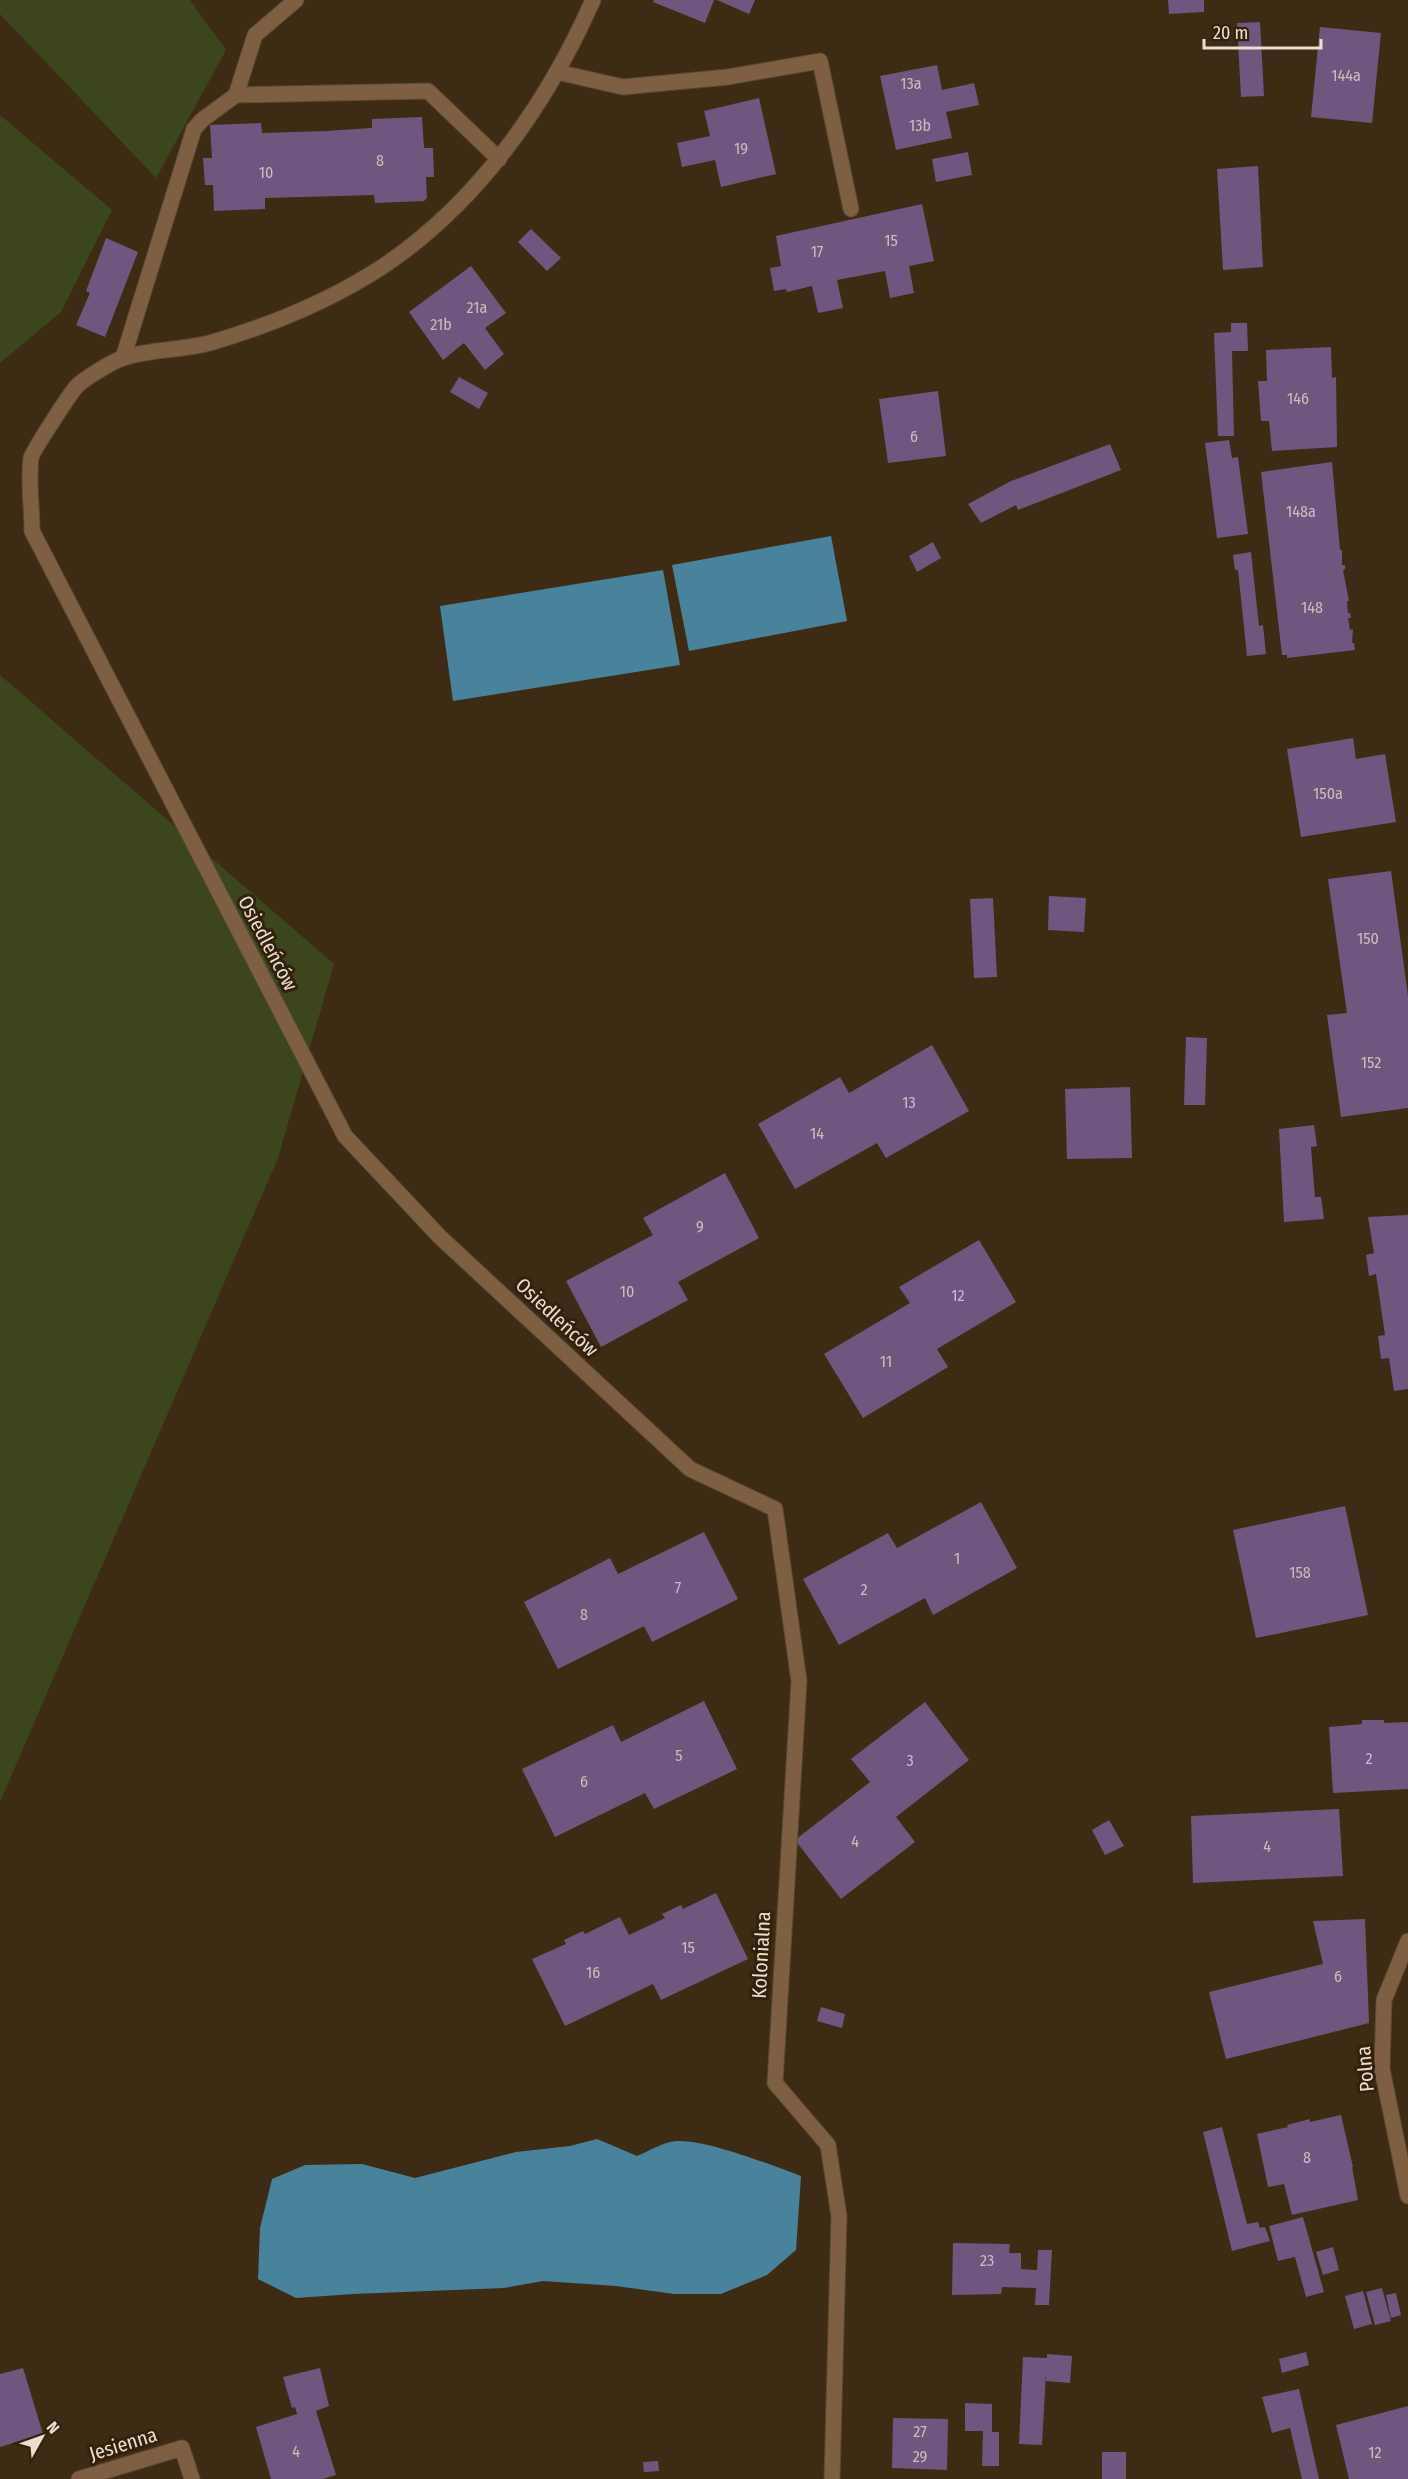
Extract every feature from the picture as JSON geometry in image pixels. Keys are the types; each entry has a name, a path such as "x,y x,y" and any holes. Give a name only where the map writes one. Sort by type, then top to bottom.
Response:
{"street":[{"path":"236,95 255,35 296,0"},
{"path":"499,159 428,91 236,95 207,116 194,129 123,358 211,343 299,311 382,267 447,218 499,159 557,72 577,37 593,0"},
{"path":"557,72 623,87 728,77 820,62 851,209"},
{"name":"Osiedleńców","path":"123,358 77,386 31,456 32,531 96,658 345,1136 440,1237 690,1469"},
{"name":"Kolonialna","path":"690,1469 775,1509 799,1681 775,2082 828,2145 839,2216 832,2479"},
{"name":"Polna","path":"1408,1941 1384,2000 1382,2069 1408,2196"},
{"name":"Jesienna","path":"79,2479 182,2448 192,2479"}],"green space":[{"path":"0,0 190,0 226,50 156,178 0,14"},
{"path":"0,115 112,210 61,312 0,363"},
{"path":"0,675 334,964 278,1158 0,1802"}],"water":[{"path":"831,536 847,621 689,651 672,565"},
{"path":"663,570 680,665 453,701 440,606"},
{"path":"597,2139 637,2156 671,2142 689,2141 738,2154 801,2176 796,2250 767,2275 721,2294 674,2294 616,2286 543,2281 504,2288 296,2298 258,2279 260,2228 272,2179 305,2165 362,2164 415,2178 516,2152 570,2146"}],"building":[{"path":"654,0 714,0 705,23 653,2"},
{"path":"717,0 755,0 749,14"},
{"path":"1168,0 1204,0 1204,12 1169,14"},
{"path":"1260,22 1264,96 1241,97 1237,23"},
{"path":"1320,27 1381,33 1372,123 1311,117"},
{"path":"937,65 942,90 974,83 979,105 946,112 952,138 896,150 880,76"},
{"path":"759,98 776,174 721,187 715,160 682,167 677,143 710,136 704,111"},
{"path":"422,117 424,148 433,148 434,177 426,177 427,198 424,201 375,203 374,195 265,198 265,209 214,211 213,185 205,185 203,158 212,158 210,125 261,123 262,133 326,131 372,128 372,119"},
{"path":"968,152 972,175 936,182 932,159"},
{"path":"1258,166 1263,267 1223,270 1217,169"},
{"path":"922,204 934,261 909,266 914,293 890,298 885,271 837,280 843,308 818,313 812,286 787,292 786,289 774,291 770,268 781,266 776,236"},
{"path":"531,229 561,258 547,271 518,242"},
{"path":"106,238 138,252 105,337 76,325 90,293 86,291"},
{"path":"471,266 506,313 485,328 504,354 485,370 464,343 443,360 409,312"},
{"path":"1231,323 1247,323 1248,351 1232,351 1234,436 1218,436 1214,333 1231,332"},
{"path":"1331,347 1332,378 1336,377 1337,447 1272,451 1269,421 1261,421 1258,381 1267,381 1266,350"},
{"path":"459,377 488,393 479,409 450,392"},
{"path":"938,391 946,456 888,463 879,399"},
{"path":"1229,440 1232,458 1238,457 1248,534 1217,538 1205,443"},
{"path":"1110,444 1121,470 1018,510 1016,505 981,523 968,504 1011,481"},
{"path":"1332,462 1340,550 1342,550 1342,565 1345,565 1343,570 1349,601 1347,601 1348,613 1351,618 1348,618 1350,630 1353,629 1352,643 1354,643 1355,650 1287,658 1287,655 1282,655 1261,472"},
{"path":"933,542 941,558 917,572 909,556"},
{"path":"1251,552 1259,626 1263,625 1266,654 1247,656 1238,570 1235,570 1233,555"},
{"path":"1353,738 1356,759 1385,754 1396,822 1301,837 1287,749"},
{"path":"1391,871 1408,996 1408,1108 1341,1117 1327,1015 1347,1013 1328,879"},
{"path":"1049,896 1086,898 1084,932 1048,930"},
{"path":"993,898 997,977 974,978 970,899"},
{"path":"1186,1037 1207,1038 1205,1105 1184,1105"},
{"path":"932,1045 969,1111 886,1158 877,1143 795,1189 758,1124 840,1077 849,1093"},
{"path":"1130,1087 1132,1158 1067,1159 1065,1089"},
{"path":"1314,1125 1317,1146 1311,1147 1315,1197 1321,1197 1324,1219 1284,1222 1279,1129"},
{"path":"725,1173 759,1238 678,1282 688,1300 601,1347 566,1281 653,1235 643,1218"},
{"path":"1408,1215 1408,1389 1394,1391 1389,1358 1381,1359 1378,1336 1385,1335 1376,1274 1369,1276 1366,1255 1374,1253 1368,1217"},
{"path":"979,1240 1016,1302 937,1349 948,1367 863,1418 824,1354 910,1303 899,1287"},
{"path":"981,1502 1017,1568 933,1615 925,1598 839,1645 803,1579 888,1533 897,1548"},
{"path":"1345,1506 1368,1615 1256,1638 1233,1530"},
{"path":"704,1532 738,1599 652,1642 644,1626 558,1669 524,1602 610,1558 618,1574"},
{"path":"704,1701 737,1769 654,1809 645,1793 555,1837 522,1769 613,1725 621,1742"},
{"path":"925,1702 969,1760 896,1817 915,1842 841,1899 795,1840 870,1782 851,1759"},
{"path":"1362,1720 1384,1720 1384,1723 1408,1722 1408,1789 1333,1793 1329,1727 1362,1724"},
{"path":"1339,1809 1343,1876 1193,1883 1191,1816"},
{"path":"1109,1820 1124,1846 1105,1855 1092,1830"},
{"path":"716,1893 748,1959 661,2000 653,1984 565,2026 532,1959 566,1944 564,1940 583,1931 585,1934 620,1917 629,1935 665,1918 662,1914 681,1905 683,1909"},
{"path":"1365,1919 1369,2023 1226,2059 1209,1992 1323,1964 1313,1921"},
{"path":"821,2007 845,2014 842,2028 817,2021"},
{"path":"1341,2115 1358,2200 1292,2215 1284,2184 1268,2187 1257,2134 1310,2119 1310,2122"},
{"path":"1222,2127 1247,2224 1258,2222 1260,2228 1265,2227 1270,2241 1232,2251 1203,2132"},
{"path":"1303,2217 1324,2292 1306,2297 1295,2257 1278,2261 1269,2226"},
{"path":"953,2243 1010,2244 1009,2253 1021,2253 1021,2269 1037,2270 1038,2250 1052,2250 1049,2305 1035,2305 1036,2288 1002,2287 1001,2294 952,2295"},
{"path":"1333,2247 1339,2270 1323,2275 1316,2252"},
{"path":"1382,2288 1391,2321 1375,2325 1366,2292"},
{"path":"1363,2291 1372,2324 1354,2329 1345,2296"},
{"path":"1396,2293 1401,2315 1391,2318 1386,2295"},
{"path":"1306,2352 1309,2365 1282,2373 1279,2359"},
{"path":"1047,2354 1072,2356 1070,2383 1046,2381 1046,2372 1042,2445 1019,2444 1023,2357 1047,2358"},
{"path":"23,2368 43,2434 0,2447 0,2374"},
{"path":"320,2368 329,2406 316,2411 336,2475 323,2479 271,2479 256,2427 297,2414 295,2407 292,2408 283,2377"},
{"path":"1299,2389 1319,2479 1302,2479 1290,2428 1272,2433 1262,2397"},
{"path":"965,2403 992,2404 992,2432 999,2432 999,2466 982,2466 983,2431 965,2431"},
{"path":"1408,2406 1408,2479 1349,2479 1336,2425"},
{"path":"893,2418 948,2419 947,2470 892,2468"},
{"path":"1102,2452 1126,2452 1126,2479 1102,2479"},
{"path":"658,2461 659,2471 644,2472 643,2462"}]}
